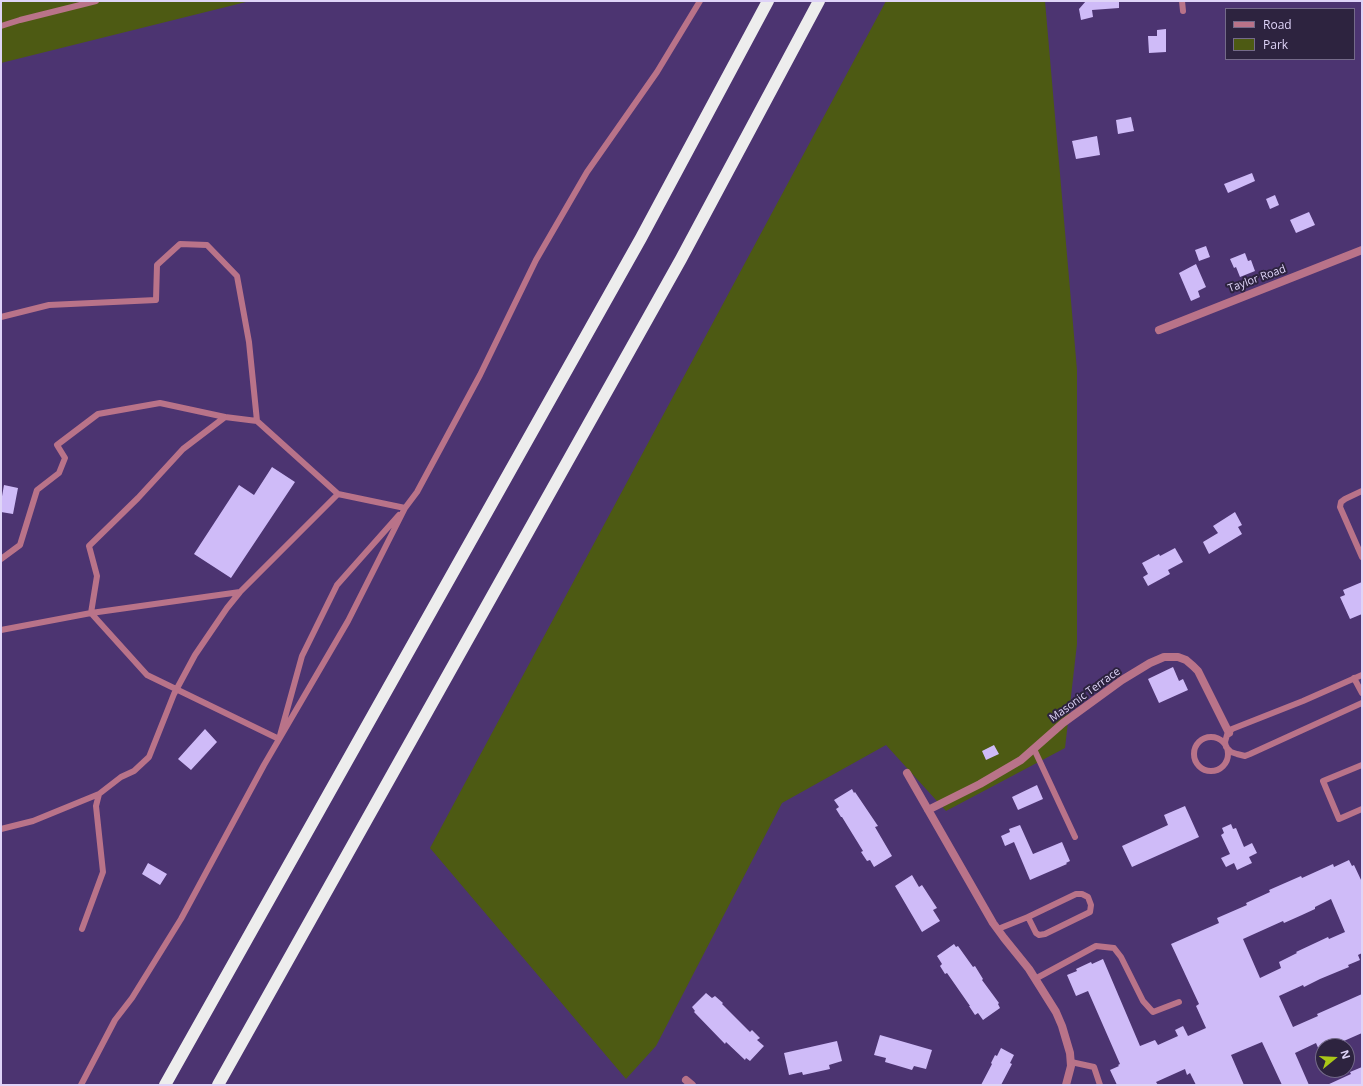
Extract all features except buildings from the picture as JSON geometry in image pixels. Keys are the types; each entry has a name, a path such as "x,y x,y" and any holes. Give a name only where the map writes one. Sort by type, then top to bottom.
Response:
{"highway":[{"path":"165,1085 633,252 768,1"},
{"path":"218,1085 681,259 819,1"}],"street":[{"name":"Taylor Road","path":"1159,330 1362,250"},
{"name":"Masonic Terrace","path":"928,810 980,784 1020,760 1063,723 1122,680 1150,663 1164,657 1178,657 1186,660 1198,671 1229,733"},
{"path":"907,773 998,929 1049,1000 1062,1026 1069,1047 1071,1062 1066,1085"}],"lane":[{"path":"1,26 96,1"},
{"path":"279,739 302,656 337,585 405,508 417,492 480,375 540,253 587,172 657,72 700,1"},
{"path":"1182,1 1183,11"},
{"path":"1,317 49,305 156,300 157,265 180,244 207,244 237,276 250,342 257,422"},
{"path":"1,559 20,545 37,490 59,473 65,458 57,445 98,414 160,403 225,417 257,422 338,494 405,508"},
{"path":"91,613 97,576 89,546 138,498 183,449 225,417"},
{"path":"1362,491 1345,499 1341,502 1340,507 1362,557"},
{"path":"1,829 33,821 99,794 121,776 134,771 149,757 176,689 195,655 227,608 240,592 338,494"},
{"path":"81,1085 115,1020 132,998 181,919 264,765 348,621 405,508"},
{"path":"1,630 91,613 240,592"},
{"path":"91,613 147,675 279,739"},
{"path":"1362,675 1274,714 1241,724 1232,729 1225,742 1226,747 1228,758 1226,763 1218,770 1207,771 1198,766 1195,761 1194,751 1196,746 1204,739 1214,737 1223,743 1226,747 1231,752 1245,756 1362,704"},
{"path":"1354,678 1362,693"},
{"path":"1034,749 1075,837"},
{"path":"1362,765 1323,781 1339,819 1362,809"},
{"path":"82,929 103,872 96,806 99,794"},
{"path":"998,929 1028,917 1076,894 1082,894 1088,897 1091,905 1090,912 1045,934 1039,935 1036,933 1028,917"},
{"path":"1035,979 1096,946 1114,948 1121,957 1143,1001 1153,1012 1179,1002"},
{"path":"1071,1062 1094,1067 1100,1085"}],"green space":[{"path":"1,1 250,1 1,63"},
{"path":"886,1 1045,1 1077,370 1077,644 1065,748 946,811 886,745 782,803 656,1046 626,1079 430,848"}]}
